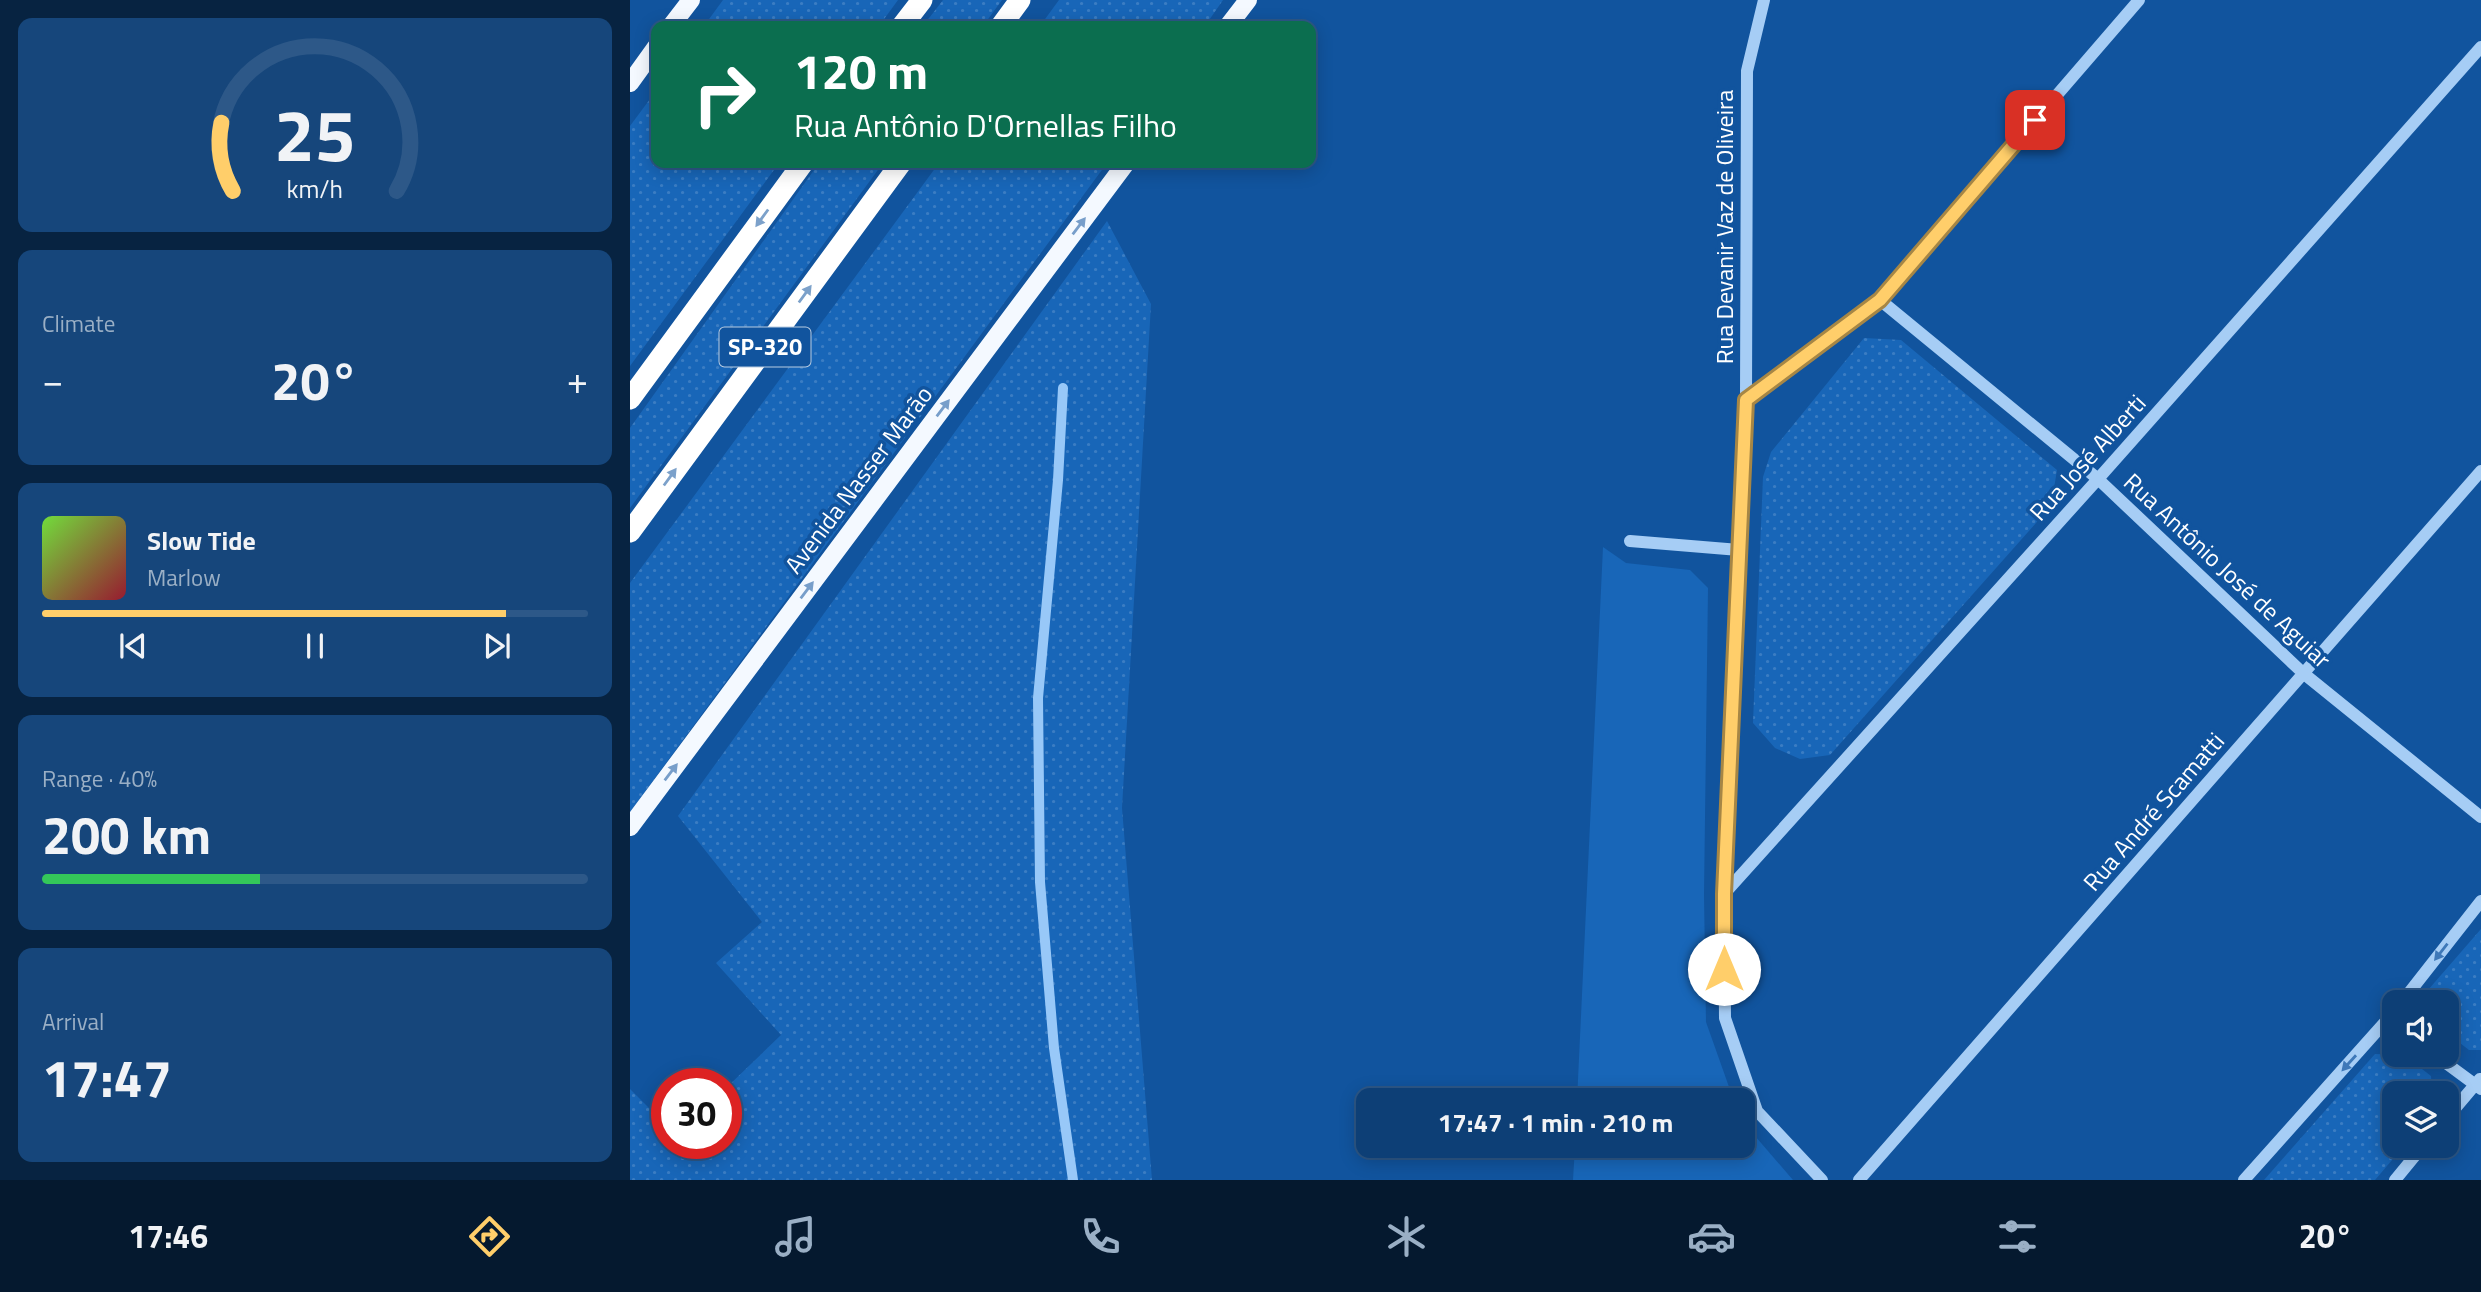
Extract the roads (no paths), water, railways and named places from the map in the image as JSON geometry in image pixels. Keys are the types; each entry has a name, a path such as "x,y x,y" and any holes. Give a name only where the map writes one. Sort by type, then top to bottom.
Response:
{"highway":[{"path":"906,21 922,0"},
{"path":"1005,21 1020,0"},
{"name":"SP-320","path":"630,399 799,168"},
{"name":"SP-320","path":"630,532 897,168"}],"main road":[{"path":"675,21 691,0"},
{"path":"1232,21 1248,0"},
{"path":"630,83 651,54"},
{"name":"Avenida Nasser Marão","path":"630,827 1122,168"}],"street":[{"name":"Rua Devanir Vaz de Oliveira","path":"1764,0 1746,71 1746,400 1724,894 1725,1018 1757,1111 1822,1180"},
{"path":"1746,400 1880,300 2139,0"},
{"name":"Rua José Alberti","path":"1724,894 2098,479 2481,47"},
{"name":"Rua Antônio José de Aguiar","path":"1880,300 2098,479 2303,673 2481,817"},
{"name":"Rua André Scamatti","path":"1858,1180 2481,471"},
{"path":"1630,541 1739,550"},
{"path":"2411,990 2481,901"},
{"path":"2244,1180 2382,1030"},
{"path":"2453,1067 2479,1084 2459,1105"},
{"path":"2395,1180 2413,1158"}],"waterway":[{"path":"1063,388 1058,480 1038,698 1040,882 1054,1048 1073,1180"}]}
